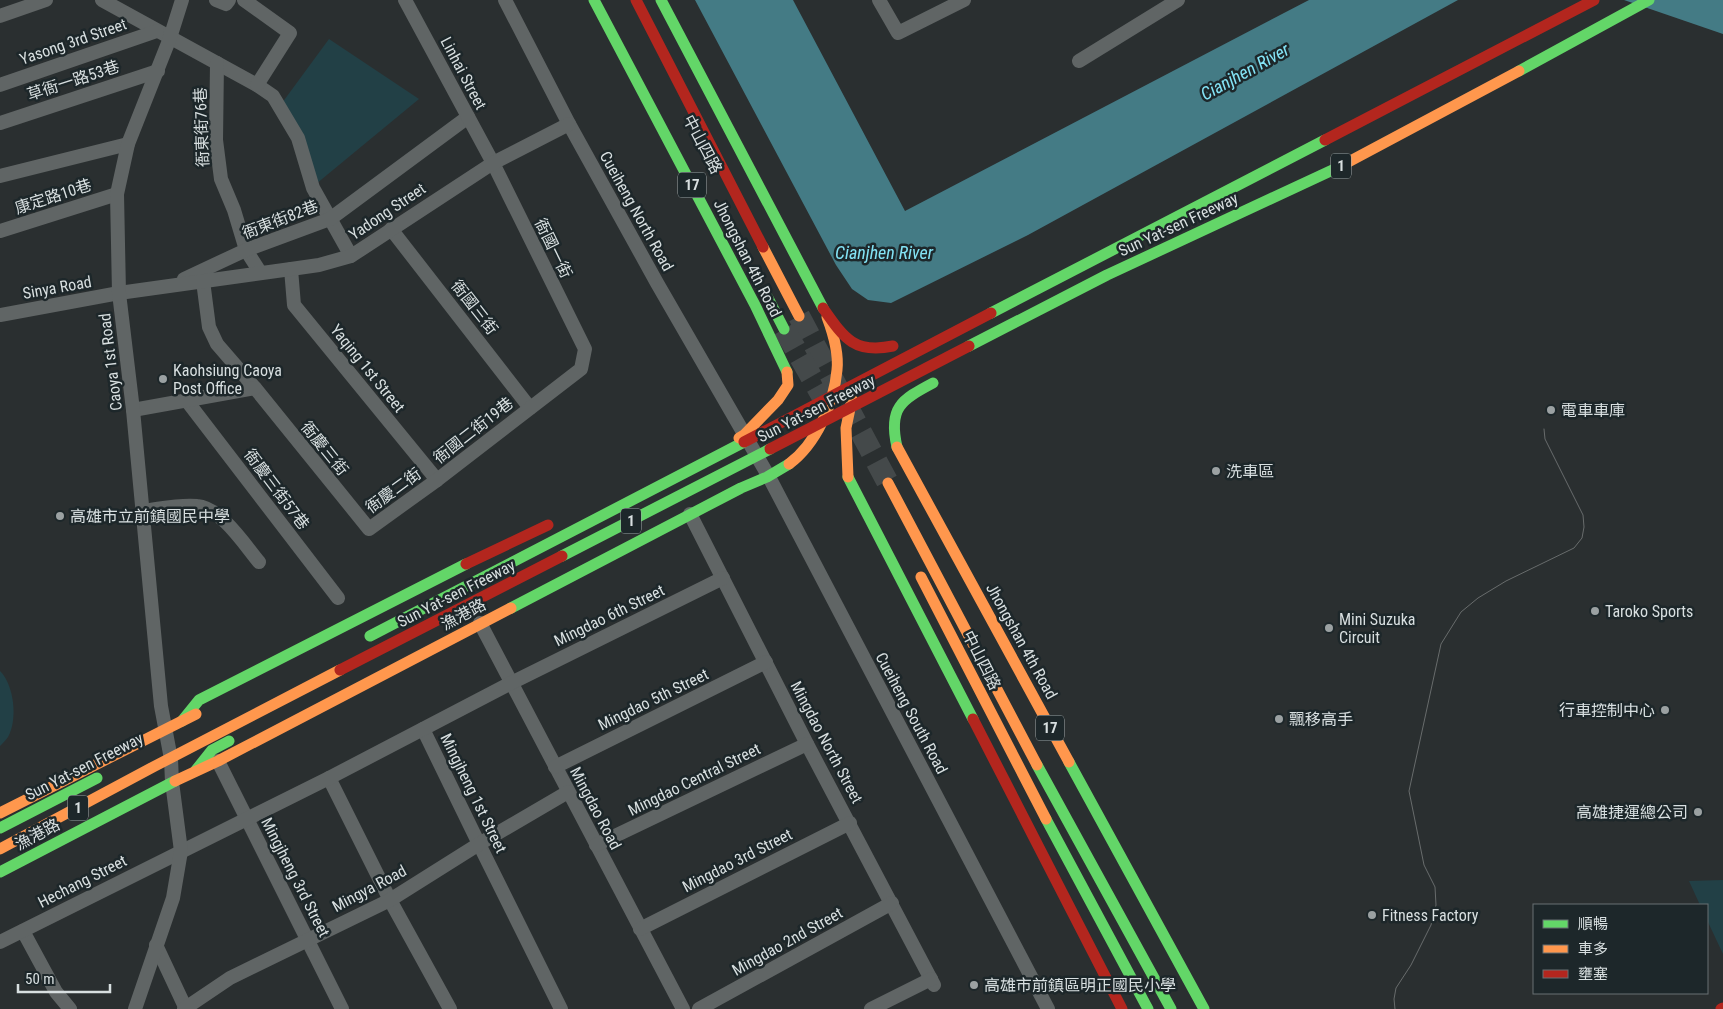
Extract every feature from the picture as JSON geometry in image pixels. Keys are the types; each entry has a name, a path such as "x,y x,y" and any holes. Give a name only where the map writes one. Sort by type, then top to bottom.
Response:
{"main road":[{"name":"Jhongshan 4th Road","path":"594,0 756,305 787,372 788,385 778,400 744,435"},
{"name":"中山四路","path":"636,0 799,316"},
{"path":"661,0 823,308 841,334 852,343 863,348 880,350 898,344 873,361 856,390 846,419 845,444 848,478 1122,1009"},
{"name":"Sun Yat-sen Freeway","path":"362,640 1594,0"},
{"name":"Sun Yat-sen Freeway","path":"0,849 155,766 1107,275 1341,166 1649,0"},
{"path":"1637,7 1658,0"},
{"path":"1194,195 1312,147"},
{"path":"1198,245 1341,166"},
{"path":"761,286 784,329"},
{"name":"漁港路","path":"0,872 172,782 218,761 690,514 741,488 769,477 807,448 819,429 826,411 837,370 836,350 823,308"},
{"name":"Jhongshan 4th Road","path":"947,376 912,394 901,403 894,418 892,432 897,448 1204,1009"},
{"path":"0,812 176,732 456,578 744,435"},
{"name":"中山四路","path":"888,483 1072,830 1171,1009"},
{"path":"597,506 661,484"},
{"path":"196,770 212,750 405,649 608,550 671,501"},
{"path":"176,732 199,700 454,569 560,520"},
{"name":"中山四路","path":"916,568 1059,845 1148,1009"},
{"name":"Sun Yat-sen Freeway","path":"153,749 176,732 204,723"},
{"name":"Sun Yat-sen Freeway","path":"0,828 111,771"}],"street":[{"path":"0,16 46,0"},
{"path":"102,0 258,85 273,96 298,138 313,188 351,256"},
{"name":"Caoya 1st Road","path":"135,1009 173,898 181,851 171,759 176,732 161,706 133,410 119,293 117,194 128,144 158,71 182,0"},
{"path":"216,0 226,4 229,0"},
{"path":"244,0 290,33 258,85"},
{"name":"Linhai Street","path":"405,0 493,162"},
{"name":"Cueiheng North Road","path":"505,0 569,124 657,284 744,435"},
{"path":"879,0 898,33 964,0"},
{"path":"1079,60 1178,0"},
{"name":"Yasong 3rd Street","path":"0,85 157,31"},
{"name":"衙東街76巷","path":"217,63 216,140 221,179 234,210 246,250 260,272"},
{"name":"草衙一路53巷","path":"0,123 158,71"},
{"name":"衙東街82巷","path":"169,286 246,250 330,219 468,117"},
{"name":"Yadong Street","path":"119,293 319,265 351,256 493,162 569,124"},
{"path":"0,176 128,144"},
{"name":"衙國一街","path":"493,162 584,349"},
{"name":"康定路10巷","path":"0,231 117,194"},
{"name":"衙國三街","path":"391,229 530,408"},
{"name":"Yaqing 1st Street","path":"291,269 294,305 437,480"},
{"name":"衙慶三街","path":"203,281 209,327 217,344 369,529"},
{"name":"Sinya Road","path":"0,315 119,293"},
{"name":"衙國二街19巷","path":"437,480 581,369 584,349"},
{"path":"133,410 255,388"},
{"name":"衙慶三街57巷","path":"187,401 338,598"},
{"name":"Cueiheng South Road","path":"744,435 769,477 1048,1009"},
{"name":"衙慶二街","path":"369,529 437,480"},
{"path":"142,511 178,506 198,506 217,513 259,562"},
{"name":"Mingdao North Street","path":"690,514 807,744 932,982 871,1009"},
{"name":"Mingdao 6th Street","path":"423,729 723,578"},
{"name":"Mingdao Road","path":"480,623 682,1009"},
{"name":"Mingdao 5th Street","path":"555,767 766,662"},
{"name":"Mingjheng 1st Street","path":"181,851 423,729 561,1009"},
{"name":"Mingdao Central Street","path":"596,845 807,744"},
{"name":"Mingjheng 3rd Street","path":"218,761 342,1009"},
{"path":"329,778 390,900 450,1009"},
{"name":"Mingya Road","path":"185,1009 230,978 390,900 479,844 568,792"},
{"name":"Mingdao 3rd Street","path":"640,929 850,823"},
{"name":"Hechang Street","path":"0,942 181,851"},
{"name":"Mingdao 2nd Street","path":"698,1009 892,903"},
{"path":"23,931 56,992 70,1009"},
{"path":"156,945 185,1009"}],"shaded area":[{"path":"329,39 419,99 316,184 282,103"},
{"path":"0,671 9,685 14,712 11,730 0,746"},
{"path":"1723,880 1723,954 1708,922 1708,904 1700,904 1689,881"}],"water":[{"name":"Cianjhen River","path":"695,0 793,0 905,211 1309,0 1458,0 1028,235 891,303 868,300 852,289 836,265"},
{"path":"1624,0 1723,0 1723,34"}],"tunnel":[{"path":"799,316 888,483"},
{"path":"784,329 833,415"}],"tram line":[{"path":"1395,1009 1396,988 1411,965 1431,925 1436,905 1435,887 1424,865 1409,791 1441,644 1461,612 1478,598 1506,581 1574,548 1582,538 1584,527 1583,515 1545,439 1544,429"}],"traffic: fast":[{"path":"594,0 755,305 787,372"},
{"path":"661,0 823,308"},
{"path":"1519,71 1649,0"},
{"path":"991,313 1325,140"},
{"path":"969,346 1107,275 1339,167"},
{"path":"768,298 784,329"},
{"path":"897,447 894,423 896,414 905,400 933,383"},
{"path":"370,636 744,442"},
{"path":"562,556 770,449"},
{"path":"511,608 789,464"},
{"path":"848,477 973,719"},
{"path":"182,721 199,700 466,564"},
{"path":"196,770 212,750 229,741"},
{"path":"1069,762 1204,1009"},
{"path":"1037,765 1171,1009"},
{"path":"0,828 97,778"},
{"path":"0,872 175,781"},
{"path":"1046,819 1148,1009"}],"traffic: slow":[{"path":"1339,167 1519,71"},
{"path":"763,247 799,316"},
{"path":"789,464 799,456 815,434 828,409 832,396 837,370 837,356 827,317"},
{"path":"739,438 778,400 788,385 787,372"},
{"path":"848,477 846,428 852,399"},
{"path":"897,447 1069,762"},
{"path":"888,483 1037,765"},
{"path":"921,577 1046,819"},
{"path":"175,781 218,761 511,608"},
{"path":"0,849 340,670"},
{"path":"0,813 196,714"}],"traffic: jam":[{"path":"636,0 763,247"},
{"path":"1325,140 1594,0"},
{"path":"823,308 837,328 851,341 869,348 893,346"},
{"path":"744,442 991,313"},
{"path":"770,449 969,346"},
{"path":"466,564 548,525"},
{"path":"340,670 562,556"},
{"path":"973,719 1122,1009"}],"place":[{"name":"Kaohsiung Caoya Post Office","path":"163,379"},
{"name":"電車車庫","path":"1551,410"},
{"name":"洗車區","path":"1216,471"},
{"name":"高雄市立前鎮國民中學","path":"60,516"},
{"name":"Taroko Sports","path":"1595,611"},
{"name":"Mini Suzuka Circuit","path":"1329,628"},
{"name":"行車控制中心","path":"1665,710"},
{"name":"飄移高手","path":"1279,719"},
{"name":"高雄捷運總公司","path":"1698,812"},
{"name":"Fitness Factory","path":"1372,915"},
{"name":"高雄市前鎮區明正國民小學","path":"974,985"}]}
